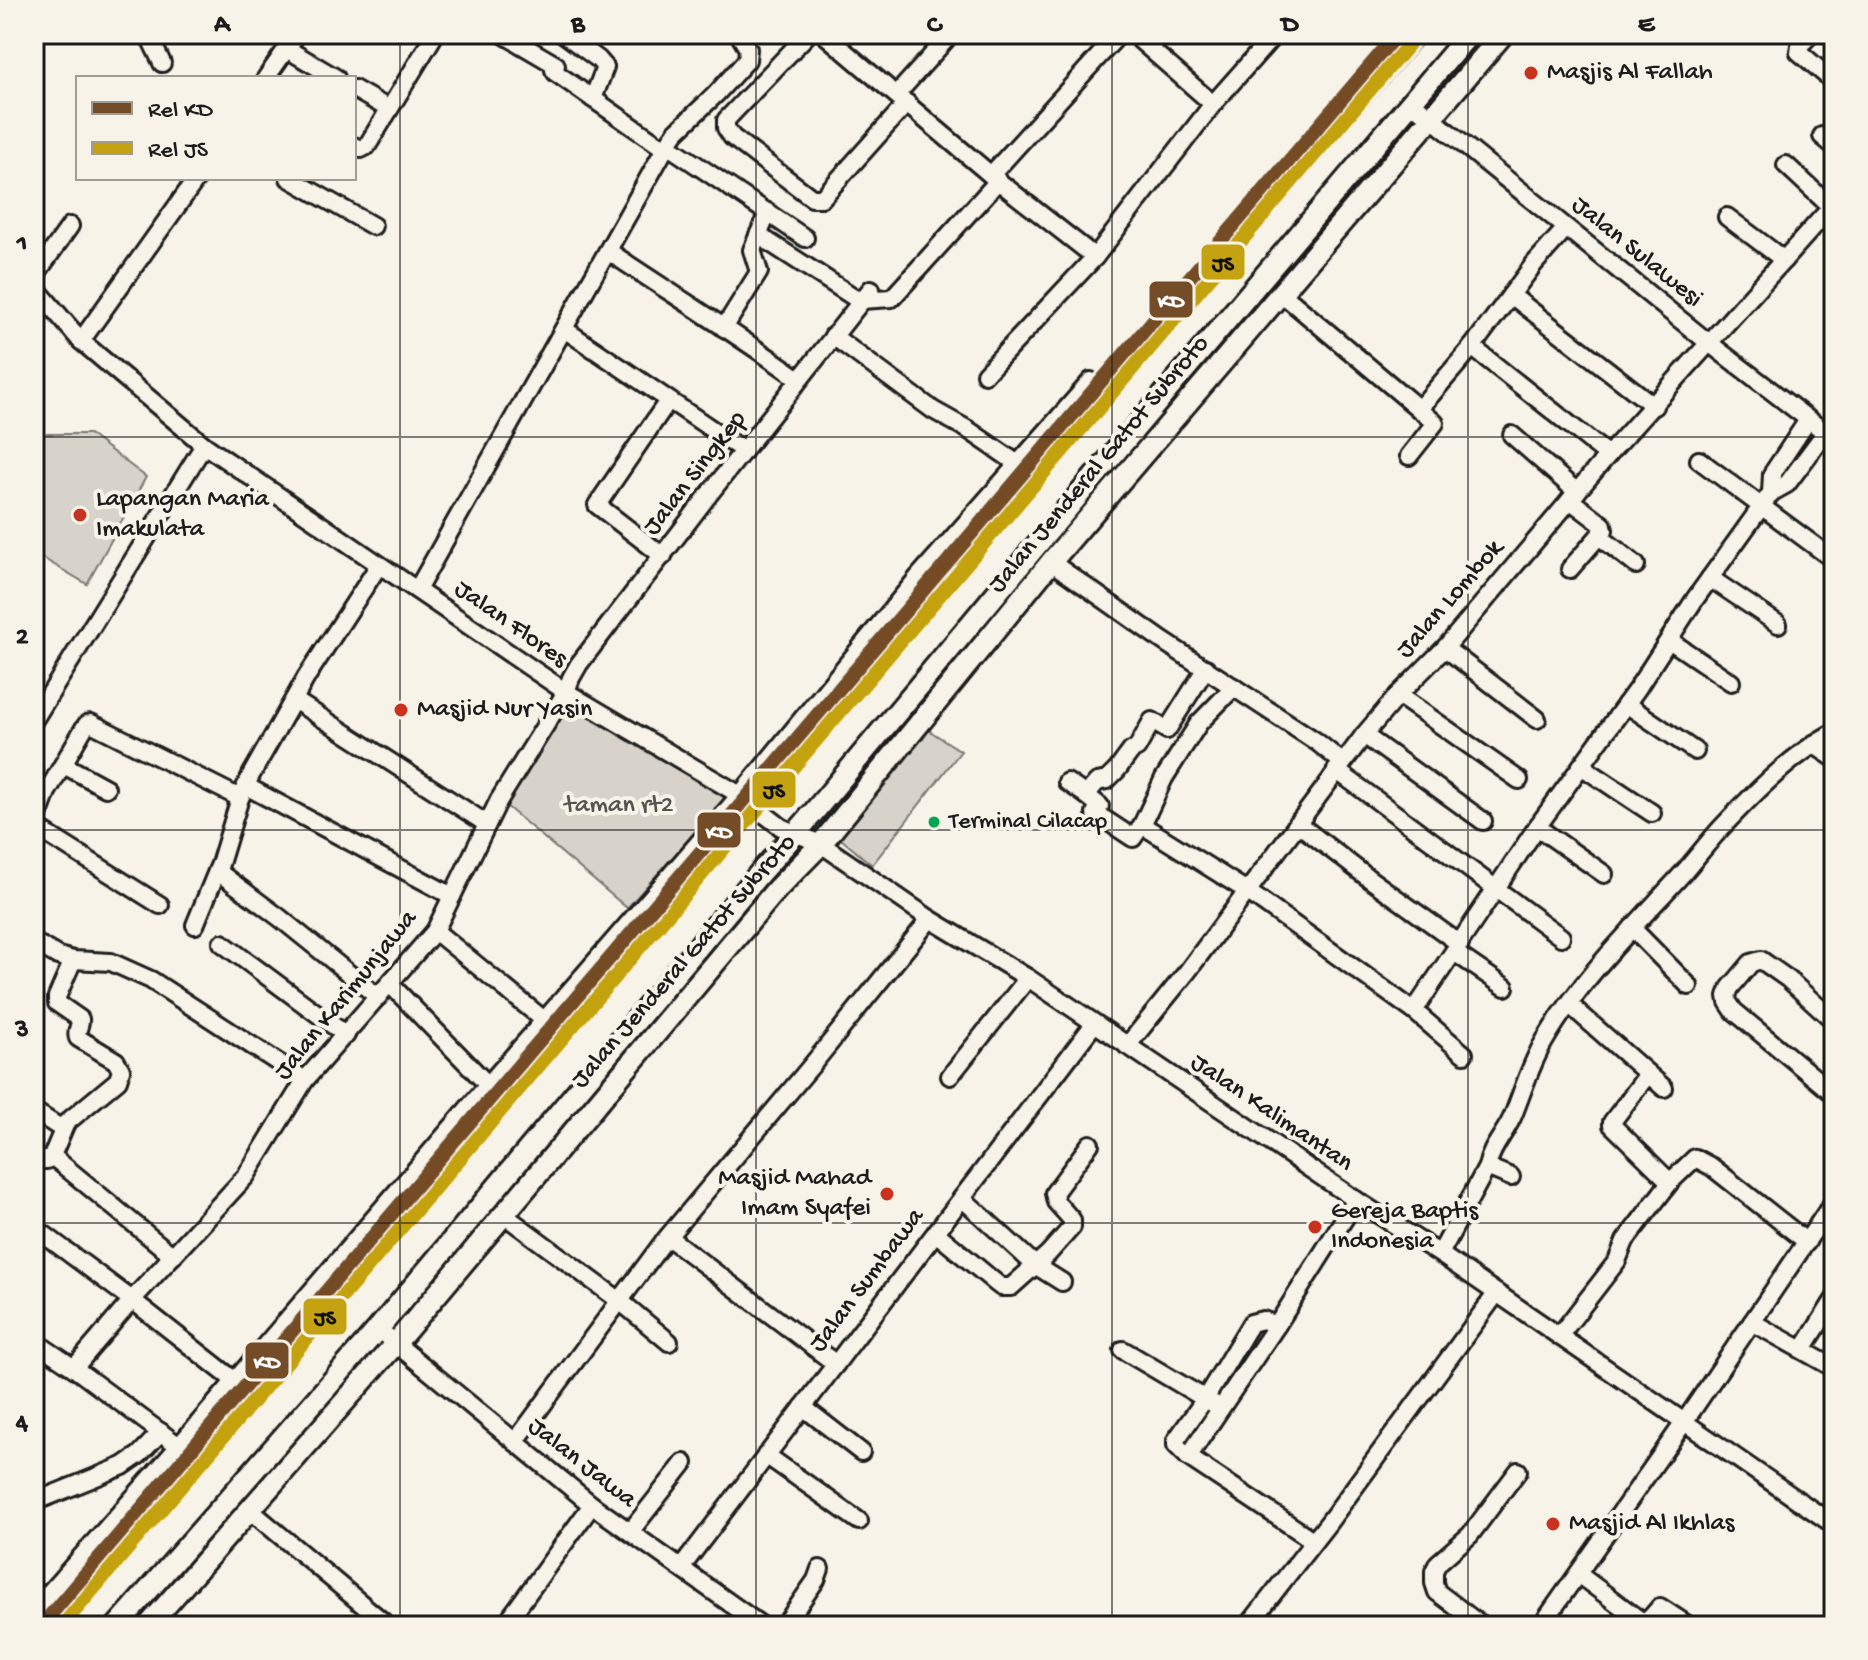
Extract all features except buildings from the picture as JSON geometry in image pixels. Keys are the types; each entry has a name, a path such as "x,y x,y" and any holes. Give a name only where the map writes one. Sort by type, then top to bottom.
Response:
{"main road":[{"name":"Jalan Jenderal Gatot Subroto","path":"117,1626 378,1329 1469,34"},
{"name":"Jalan Jenderal Gatot Subroto","path":"148,1626 396,1343 777,889 821,844 1051,562 1503,34"}],"street":[{"path":"148,34 162,63"},
{"path":"267,76 297,34"},
{"path":"356,147 361,149 367,146 435,34"},
{"path":"503,34 556,65 556,73 593,99 805,238"},
{"path":"564,34 605,67 593,99"},
{"path":"417,590 666,147 676,132 747,60 748,49 739,34"},
{"path":"808,34 726,120 726,124 732,137 812,198 822,198 951,34"},
{"path":"824,34 995,178 1095,257"},
{"path":"758,235 864,296 892,298 1119,34"},
{"path":"1133,34 1213,104"},
{"path":"985,374 1095,257 1213,104 1275,34"},
{"path":"1807,34 1799,52 1834,82"},
{"path":"287,49 333,76"},
{"path":"356,90 389,109"},
{"name":"Jalan Sulawesi","path":"1411,102 1829,436"},
{"path":"1786,165 1833,206"},
{"path":"81,341 196,180"},
{"path":"292,180 373,226"},
{"name":"Jalan Lombok","path":"1127,1046 1187,972 1364,735 1445,648 1608,455 1833,206"},
{"path":"724,328 759,272 752,250 768,212"},
{"path":"1727,217 1784,260"},
{"path":"34,277 70,226"},
{"path":"1419,409 1566,228"},
{"path":"608,251 799,379"},
{"name":"Jalan Flores","path":"34,286 81,341 204,445 566,692 740,795 795,834"},
{"path":"1281,293 1435,423 1409,456"},
{"path":"1511,295 1654,406"},
{"name":"Jalan Singkep","path":"566,692 579,664 864,296"},
{"path":"564,329 744,451"},
{"path":"833,336 933,410 1018,464"},
{"path":"1472,347 1608,455"},
{"path":"34,1610 740,795 919,576 1091,381"},
{"path":"663,556 597,505 668,401"},
{"path":"1767,500 1772,474 1808,420"},
{"path":"1512,435 1603,525 1604,530 1570,569"},
{"path":"1414,1011 1710,578 1767,500 1787,484 1829,436"},
{"path":"34,720 204,445"},
{"path":"1699,460 1767,500 1834,560"},
{"path":"1599,536 1636,565"},
{"path":"1051,562 1163,641 1317,742 1339,766 1561,937"},
{"path":"195,925 243,792 307,676 379,565"},
{"path":"1710,578 1778,624"},
{"path":"1669,640 1731,682"},
{"path":"1445,648 1537,719"},
{"path":"1086,795 1097,782 1107,780 1137,748 1152,721 1167,730 1206,668"},
{"path":"1067,782 1100,806 1095,813 1133,838 1164,778 1199,723 1234,687"},
{"name":"Jalan Karimunjawa","path":"74,1368 246,1176 305,1080 435,931 499,800 566,692"},
{"path":"1398,695 1519,780"},
{"path":"294,700 487,824"},
{"path":"1626,704 1695,751"},
{"path":"160,905 34,827 47,792 87,724 91,723 243,792 452,896"},
{"path":"1440,1254 1487,1167 1490,1153 1514,1115 1535,1058 1546,1038 1606,954 1687,869 1723,826 1763,787 1813,744 1834,732"},
{"path":"1364,735 1483,821"},
{"path":"1813,744 1834,758"},
{"path":"64,765 106,788"},
{"path":"1581,766 1652,813"},
{"path":"1297,823 1505,987"},
{"path":"1142,825 1247,891 1414,1011 1464,1054"},
{"path":"1537,827 1604,874"},
{"name":"Jalan Kalimantan","path":"795,834 821,844 930,919 1028,978 1560,1335 1834,1525"},
{"path":"217,871 384,990 488,1085"},
{"path":"515,1442 668,1237 930,919"},
{"path":"1632,928 1689,986"},
{"path":"435,931 544,1020"},
{"path":"34,942 58,956 111,962 151,980 305,1080"},
{"path":"222,943 346,1035"},
{"path":"34,1160 47,1160 52,1156 62,1129 118,1080 121,1070 116,1061 78,1038 80,1019 57,1003 73,960"},
{"path":"1833,1092 1734,1011 1728,1002 1728,992 1751,963 1761,960 1788,979 1834,1021"},
{"path":"950,1076 1028,978"},
{"path":"1569,1004 1664,1088"},
{"name":"Jalan Sumbawa","path":"681,1568 1094,1024"},
{"path":"1648,1074 1612,1125 1670,1182"},
{"path":"34,1111 62,1129"},
{"path":"936,1233 1001,1287 1011,1287 1072,1227 1072,1220 1056,1202 1054,1193 1090,1144"},
{"path":"52,1156 173,1256"},
{"path":"1560,1335 1617,1261 1625,1241 1670,1182 1695,1158 1807,1242"},
{"path":"1487,1167 1511,1177"},
{"path":"962,1198 1035,1265 1062,1282"},
{"path":"1188,1457 1356,1200"},
{"path":"1542,1626 1834,1201"},
{"path":"504,1215 620,1301 669,1342"},
{"path":"34,1227 235,1381"},
{"path":"668,1237 836,1364"},
{"path":"1248,1626 1496,1294"},
{"path":"1803,1349 1834,1300"},
{"path":"1277,1325 1263,1320 1251,1323 1176,1440 1176,1445 1188,1457 1314,1541"},
{"path":"1752,1322 1834,1368"},
{"name":"Jalan Jawa","path":"378,1329 592,1505 762,1626"},
{"path":"34,1341 179,1446"},
{"path":"1123,1350 1221,1408"},
{"path":"803,1407 861,1452"},
{"path":"34,1502 123,1466 139,1455 161,1432"},
{"path":"766,1455 859,1521"},
{"path":"630,1532 684,1463"},
{"path":"1482,1626 1437,1592 1434,1571 1438,1563 1470,1535 1518,1471"},
{"path":"504,1626 592,1505"},
{"path":"250,1510 388,1626"},
{"path":"784,1626 810,1590 820,1569"},
{"path":"1578,1574 1645,1624 1660,1607 1689,1626"}],"green space":[{"name":"Lapangan Maria Imakulata","path":"44,434 89,434 146,477 87,584 34,553 34,447"},
{"name":"taman rt2","path":"566,692 733,790 627,908 499,800"},
{"path":"922,726 961,751 872,865 834,833"}],"waterway":[{"path":"758,792 1082,413 1415,34"}],"rail line":[{"name":"KD","path":"41,1626 1397,34"},
{"name":"JS","path":"62,1626 1409,44"}],"place":[{"name":"Masjis Al Fallah","path":"1531,73"},
{"name":"Lapangan Maria Imakulata","path":"80,515"},
{"name":"Masjid Nur Yasin","path":"401,710"},
{"name":"Terminal Cilacap","path":"934,822"},
{"name":"Masjid Mahad Imam Syafei","path":"887,1194"},
{"name":"Gereja Baptis Indonesia","path":"1315,1227"},
{"name":"Masjid Al Ikhlas","path":"1553,1524"}]}
